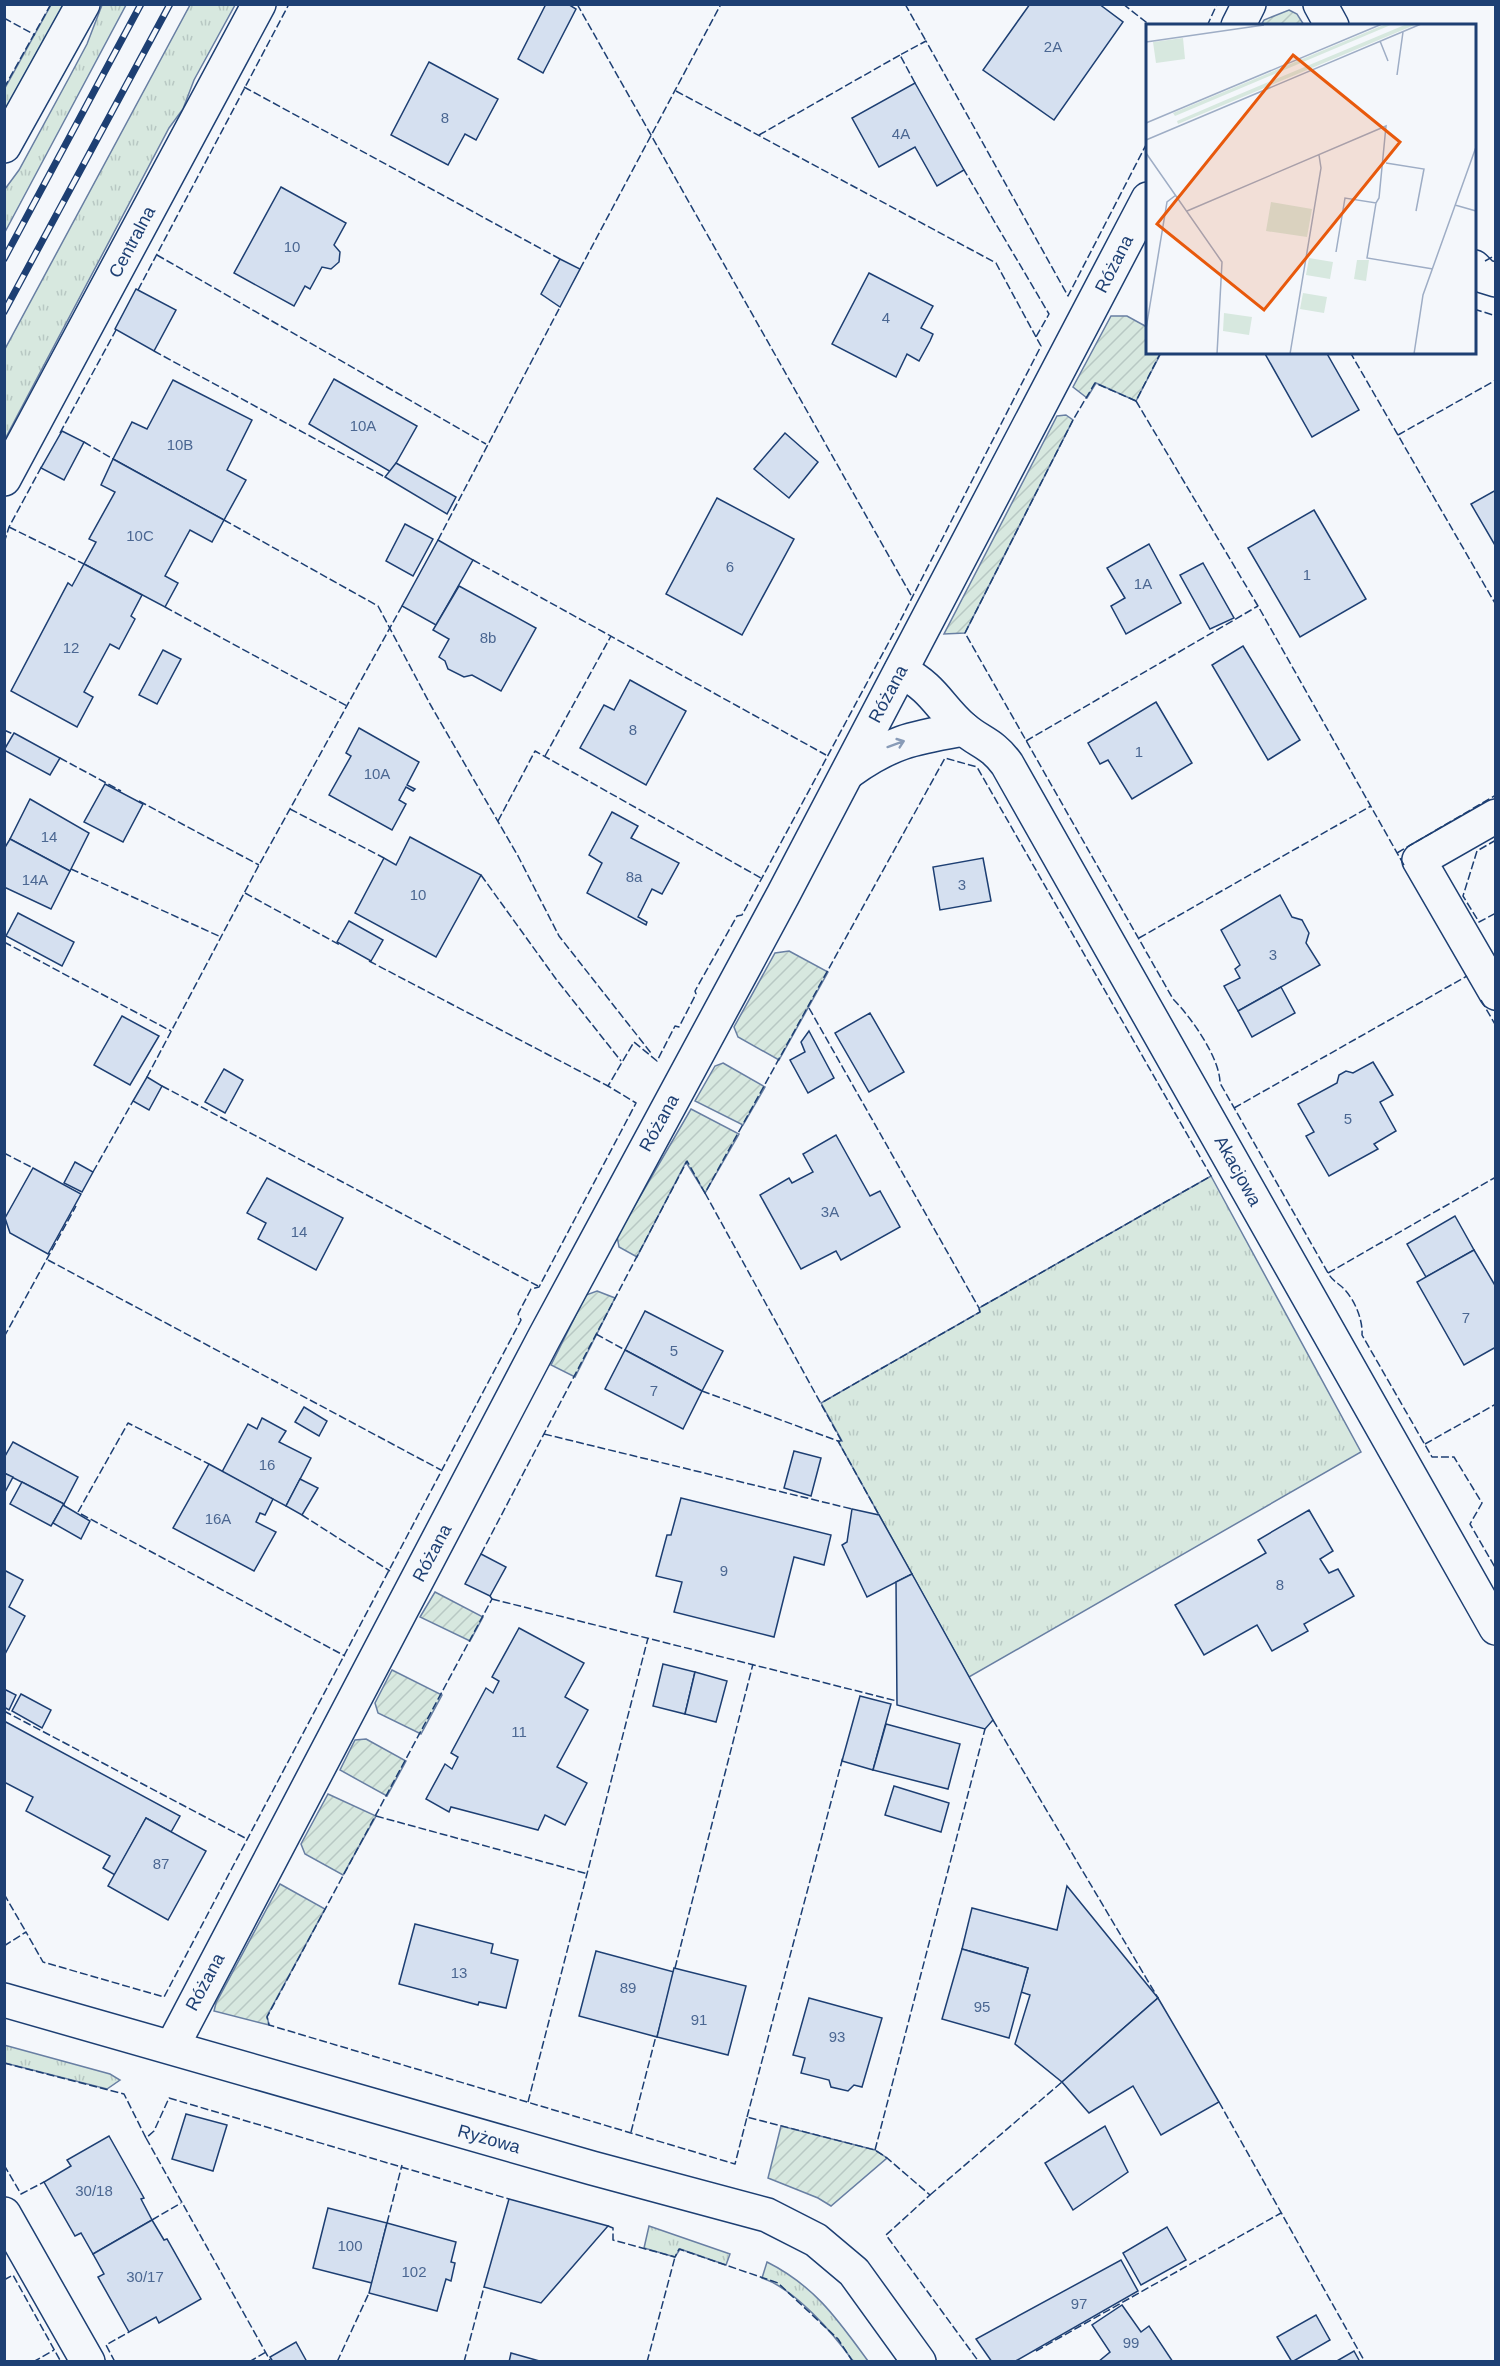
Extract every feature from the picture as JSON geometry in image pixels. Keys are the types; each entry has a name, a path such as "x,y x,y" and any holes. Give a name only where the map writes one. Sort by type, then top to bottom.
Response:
{"street":[{"path":"4,146 83,4"},
{"name":"Centralna","path":"4,479 259,4"},
{"path":"1239,24 1249,4"},
{"path":"1320,4 1331,24"},
{"name":"Różana","path":"172,2047 544,1338 847,774 1146,204"},
{"path":"1476,269 1483,276 1496,280"},
{"name":"Akacjowa","path":"901,671 918,680 931,691 964,729 994,748 1007,764 1496,1628"},
{"path":"847,774 881,750 899,742 964,729"},
{"path":"1496,816 1419,860 1496,993"},
{"name":"Ryżowa","path":"4,2000 592,2168 767,2215 816,2240 854,2272 919,2361"},
{"path":"4,2214 88,2361"}],"green space":[{"path":"51,5 68,5 5,120 5,88"},
{"path":"102,5 126,5 5,232 5,189 19,170 87,44"},
{"path":"190,5 235,5 194,80 183,109 169,128 5,439 5,349"},
{"path":"1289,10 1297,14 1303,24 1262,24 1264,20"},
{"path":"1111,316 1127,316 1146,326 1146,354 1160,354 1136,401 1096,383 1087,398 1073,387"},
{"path":"1066,415 1073,420 965,633 944,634 1057,416"},
{"path":"789,951 828,972 779,1060 738,1037 734,1027 775,953"},
{"path":"723,1063 765,1087 743,1125 695,1101 715,1066"},
{"path":"691,1109 739,1134 705,1193 686,1162 637,1257 619,1247 617,1236"},
{"path":"1211,1176 1361,1452 969,1677 838,1441 842,1441 821,1403 980,1312 979,1308"},
{"path":"597,1291 615,1298 575,1377 551,1365 586,1295"},
{"path":"435,1592 483,1617 470,1641 420,1617"},
{"path":"392,1670 442,1695 421,1734 378,1713 375,1703"},
{"path":"366,1739 406,1761 387,1796 340,1770 355,1740"},
{"path":"328,1794 376,1816 343,1875 305,1854 301,1844"},
{"path":"280,1884 325,1909 267,2016 269,2025 214,2011 216,2003"},
{"path":"4,2045 110,2074 120,2080 107,2089 5,2063"},
{"path":"781,2126 875,2150 887,2158 831,2206 818,2198 768,2178"},
{"path":"649,2226 730,2254 726,2265 680,2249 675,2257 644,2248"},
{"path":"767,2262 784,2271 812,2293 836,2318 868,2361 853,2361 824,2325 800,2302 775,2284 762,2278"}],"building":[{"path":"546,4 568,4 576,9 543,73 518,59"},
{"path":"1030,4 1099,4 1123,22 1054,120 983,70"},
{"path":"429,62 498,99 476,140 465,134 448,165 391,135"},
{"path":"915,83 964,170 937,186 915,147 879,167 852,118"},
{"path":"281,187 346,223 334,245 340,252 339,262 331,269 322,267 310,289 305,286 294,306 234,273"},
{"path":"560,259 580,269 560,307 541,294"},
{"path":"869,273 933,306 921,328 933,334 930,341 919,361 907,354 896,377 832,344"},
{"path":"136,289 176,310 154,351 115,329"},
{"path":"1265,354 1327,354 1359,410 1312,437"},
{"path":"334,379 417,426 391,472 309,424"},
{"path":"173,380 252,420 227,470 246,480 224,520 113,459 132,422 147,429"},
{"path":"62,431 84,442 64,480 41,468"},
{"path":"785,433 818,462 789,498 754,469"},
{"path":"113,459 224,520 212,542 190,530 165,576 178,583 165,607 84,564 96,542 89,539 115,492 101,485"},
{"path":"396,463 456,497 447,514 385,477"},
{"path":"1496,490 1496,547 1471,504"},
{"path":"717,498 794,539 742,635 666,594"},
{"path":"1314,510 1366,599 1300,637 1248,548"},
{"path":"405,524 433,539 413,576 386,561"},
{"path":"438,540 473,560 436,625 402,606"},
{"path":"1149,544 1181,603 1126,634 1111,606 1125,598 1107,568"},
{"path":"1203,563 1234,618 1210,629 1180,575"},
{"path":"84,564 142,595 131,616 135,619 119,649 110,644 84,692 93,697 77,727 11,691 68,583 72,586"},
{"path":"459,586 536,628 501,691 472,675 464,677 448,669 445,661 439,657 449,639 433,630"},
{"path":"1243,646 1300,740 1268,760 1212,665"},
{"path":"163,650 181,659 157,704 139,695"},
{"path":"630,680 686,711 646,785 580,748 604,705 614,710"},
{"path":"1156,702 1192,763 1132,799 1108,760 1100,764 1088,743"},
{"path":"359,728 419,762 407,785 415,789 413,791 406,787 399,800 406,804 392,830 329,795 351,756 346,753"},
{"path":"14,733 60,758 50,775 4,750"},
{"path":"105,784 143,804 123,842 84,822"},
{"path":"30,799 89,833 70,871 10,839"},
{"path":"612,812 638,826 631,838 679,863 662,894 652,889 638,917 647,922 646,925 587,893 602,863 589,855"},
{"path":"410,837 481,875 436,957 355,913 384,858 396,865"},
{"path":"10,839 70,871 51,909 4,887 4,849"},
{"path":"983,858 991,901 940,910 933,867"},
{"path":"1280,895 1292,917 1302,920 1309,933 1306,943 1320,965 1238,1011 1224,986 1240,978 1235,969 1240,965 1221,930"},
{"path":"18,913 74,942 62,966 6,936"},
{"path":"349,921 383,940 371,961 337,942"},
{"path":"1281,987 1295,1013 1252,1037 1238,1011"},
{"path":"870,1013 904,1072 869,1092 835,1033"},
{"path":"122,1016 159,1036 130,1085 94,1065"},
{"path":"809,1031 834,1078 808,1093 790,1060 805,1052 801,1042"},
{"path":"1373,1062 1393,1095 1380,1102 1396,1131 1374,1144 1378,1149 1329,1176 1306,1136 1314,1132 1298,1104 1337,1083 1339,1075 1346,1071 1353,1073"},
{"path":"224,1069 243,1080 225,1113 205,1102"},
{"path":"147,1077 162,1086 149,1110 133,1101"},
{"path":"836,1135 870,1196 880,1191 900,1227 841,1260 836,1251 801,1269 760,1195 789,1178 792,1183 813,1172 803,1154"},
{"path":"75,1162 93,1172 82,1192 64,1183"},
{"path":"33,1168 81,1194 48,1254 10,1233 5,1218"},
{"path":"267,1178 343,1218 316,1270 258,1239 266,1223 247,1213"},
{"path":"1455,1216 1474,1250 1426,1277 1407,1244"},
{"path":"1474,1250 1496,1287 1496,1347 1464,1365 1417,1282"},
{"path":"645,1311 723,1351 702,1391 625,1350"},
{"path":"625,1350 702,1391 683,1429 605,1389"},
{"path":"304,1407 327,1421 319,1436 295,1422"},
{"path":"262,1418 286,1431 279,1442 311,1458 286,1506 222,1472 248,1424 257,1429"},
{"path":"13,1442 78,1477 64,1504 4,1473 4,1458"},
{"path":"794,1451 821,1458 811,1496 784,1488"},
{"path":"209,1464 273,1499 265,1515 260,1513 256,1522 276,1532 254,1571 173,1528"},
{"path":"4,1473 13,1477 4,1494"},
{"path":"300,1479 318,1488 302,1515 286,1506"},
{"path":"22,1482 64,1504 51,1526 10,1504"},
{"path":"681,1498 831,1535 824,1565 794,1557 774,1637 674,1612 682,1582 656,1576 667,1535 671,1535"},
{"path":"63,1505 90,1521 81,1539 53,1523"},
{"path":"852,1509 879,1515 912,1574 867,1597 842,1545 847,1542"},
{"path":"1309,1510 1333,1551 1320,1559 1329,1573 1338,1569 1354,1596 1304,1624 1308,1631 1272,1651 1257,1625 1204,1655 1175,1605 1266,1553 1258,1540"},
{"path":"481,1554 506,1567 490,1596 465,1584"},
{"path":"4,1570 23,1580 9,1607 25,1616 4,1656"},
{"path":"912,1574 993,1720 985,1729 897,1705 896,1582"},
{"path":"519,1628 584,1663 565,1697 588,1710 557,1767 587,1783 565,1825 545,1815 538,1830 451,1807 449,1812 426,1799 445,1764 452,1769 458,1757 451,1753 486,1688 493,1693 499,1681 492,1677"},
{"path":"663,1664 695,1672 685,1714 653,1706"},
{"path":"695,1672 727,1681 716,1722 685,1714"},
{"path":"4,1689 16,1695 9,1710 4,1707"},
{"path":"21,1694 51,1710 42,1728 12,1711"},
{"path":"860,1696 891,1704 873,1770 842,1761"},
{"path":"4,1721 180,1816 171,1832 146,1818 115,1875 103,1868 110,1856 26,1811 33,1797 4,1782"},
{"path":"886,1724 960,1744 948,1789 873,1770"},
{"path":"894,1786 949,1803 941,1832 885,1815"},
{"path":"146,1818 206,1851 168,1920 108,1886"},
{"path":"1067,1886 1158,1998 1062,2082 1015,2044 1030,1995 1021,1992 1028,1968 962,1949 972,1908 1057,1930"},
{"path":"415,1924 493,1944 491,1953 518,1960 506,2008 479,2002 478,2005 399,1984"},
{"path":"962,1949 1028,1968 1009,2038 942,2019"},
{"path":"596,1951 674,1972 657,2037 579,2016"},
{"path":"674,1968 746,1986 728,2055 657,2037"},
{"path":"809,1998 882,2018 862,2087 854,2085 848,2091 831,2087 829,2080 801,2073 805,2058 793,2055"},
{"path":"1158,1998 1219,2102 1161,2135 1133,2086 1089,2113 1062,2082"},
{"path":"186,2114 227,2125 213,2171 172,2159"},
{"path":"1105,2126 1128,2172 1073,2210 1045,2163"},
{"path":"109,2136 144,2198 141,2199 152,2220 93,2254 81,2233 75,2236 44,2182 71,2166 67,2160"},
{"path":"509,2199 608,2226 541,2303 484,2287"},
{"path":"328,2208 387,2223 372,2283 313,2268"},
{"path":"152,2220 164,2240 167,2239 201,2299 159,2323 156,2317 129,2332 98,2277 104,2274 93,2254"},
{"path":"387,2223 456,2242 451,2262 455,2263 451,2281 446,2279 437,2311 369,2293"},
{"path":"1167,2227 1186,2260 1141,2285 1123,2253"},
{"path":"1121,2260 1138,2291 1014,2362 992,2362 976,2339"},
{"path":"1122,2305 1141,2332 1149,2326 1173,2362 1098,2362 1110,2352 1092,2325"},
{"path":"1316,2315 1330,2340 1292,2362 1277,2337"},
{"path":"296,2342 307,2362 273,2362 270,2357"},
{"path":"1354,2351 1360,2362 1335,2362"},
{"path":"511,2353 543,2362 509,2362"}],"railway":[{"path":"4,259 141,4"},
{"path":"4,312 170,4"}],"fence":[{"path":"4,88 51,4"},
{"path":"138,290 289,4"},
{"path":"577,4 912,597"},
{"path":"580,269 721,4"},
{"path":"905,4 926,41"},
{"path":"1123,4 1148,24"},
{"path":"1208,24 1217,4"},
{"path":"4,18 35,35"},
{"path":"915,83 900,55 926,41 1068,296 1146,145"},
{"path":"759,135 900,55"},
{"path":"244,87 560,259"},
{"path":"676,91 996,263 1036,337"},
{"path":"4,1946 26,1932 43,1962 164,1997 521,1320 518,1314 531,1289 539,1287 636,1103 608,1086 634,1042 657,1061 675,1026 679,1027 696,994 695,991 737,916 742,915 897,627 1041,346 1036,337 1049,314 964,170"},
{"path":"157,255 486,444"},
{"path":"1485,261 1496,255"},
{"path":"438,540 560,307"},
{"path":"1476,310 1496,316"},
{"path":"60,433 116,330"},
{"path":"154,351 385,477"},
{"path":"1160,354 1136,401 1095,383 1073,420 965,633 1173,999 1188,1016 1210,1050 1219,1073 1220,1083 1328,1273 1352,1300 1360,1317 1362,1335 1432,1457 1454,1457 1482,1503 1470,1524 1496,1569"},
{"path":"1351,354 1496,605"},
{"path":"1398,435 1496,380"},
{"path":"1136,401 1258,606 1405,867"},
{"path":"84,442 113,459"},
{"path":"4,543 9,527 43,464"},
{"path":"224,520 378,606 430,704 518,856 559,936 651,1053"},
{"path":"9,527 84,564"},
{"path":"473,560 826,755"},
{"path":"147,1077 259,865 402,606"},
{"path":"1026,741 1258,606"},
{"path":"165,607 347,706"},
{"path":"545,756 611,636"},
{"path":"4,730 13,734"},
{"path":"498,821 535,751 761,878"},
{"path":"60,758 121,791"},
{"path":"481,1554 687,1161 705,1193 945,758 977,767 1211,1176 979,1308 980,1312 821,1403"},
{"path":"1397,853 1496,795"},
{"path":"139,801 259,865"},
{"path":"1139,938 1371,806"},
{"path":"290,809 384,858"},
{"path":"1496,840 1477,851 1463,896 1479,922 1496,913"},
{"path":"71,869 221,937"},
{"path":"481,875 556,979 621,1061"},
{"path":"245,893 340,945"},
{"path":"4,942 171,1031"},
{"path":"369,961 608,1086"},
{"path":"1234,1108 1467,976"},
{"path":"1481,1000 1496,1026"},
{"path":"809,1008 979,1308"},
{"path":"162,1086 538,1286"},
{"path":"93,1172 133,1101"},
{"path":"4,1153 33,1168"},
{"path":"1328,1273 1496,1177"},
{"path":"705,1193 842,1442 838,1441 879,1515"},
{"path":"4,1337 76,1206"},
{"path":"48,1260 441,1470"},
{"path":"596,1334 625,1350"},
{"path":"702,1391 838,1441"},
{"path":"1425,1444 1496,1404"},
{"path":"78,1512 128,1423 209,1464"},
{"path":"544,1434 852,1509"},
{"path":"81,1514 345,1656"},
{"path":"302,1515 390,1571"},
{"path":"490,1596 492,1599 267,2017 269,2025 735,2164 747,2117 875,2150 930,2195 886,2235 979,2362"},
{"path":"492,1599 897,1701"},
{"path":"528,2102 648,1638"},
{"path":"675,1968 753,1664"},
{"path":"4,1711 247,1839"},
{"path":"993,1720 1158,1998"},
{"path":"875,2150 985,1729"},
{"path":"747,2117 843,1757"},
{"path":"376,1816 588,1874"},
{"path":"4,1894 26,1932"},
{"path":"631,2132 656,2036"},
{"path":"4,2063 124,2094 146,2138 154,2131 169,2098 509,2199"},
{"path":"930,2195 1062,2082"},
{"path":"1219,2102 1365,2362"},
{"path":"146,2138 271,2362"},
{"path":"4,2165 21,2194 44,2182"},
{"path":"387,2223 402,2165"},
{"path":"152,2220 181,2203"},
{"path":"1036,2351 1281,2213"},
{"path":"608,2226 613,2228 613,2240 675,2257 679,2249 778,2283 838,2339 853,2362"},
{"path":"647,2362 675,2257"},
{"path":"4,2280 13,2275 61,2362"},
{"path":"464,2362 484,2287"},
{"path":"337,2362 369,2293"},
{"path":"115,2362 106,2345 129,2332"},
{"path":"33,2362 54,2350"},
{"path":"249,2362 266,2352"}]}
